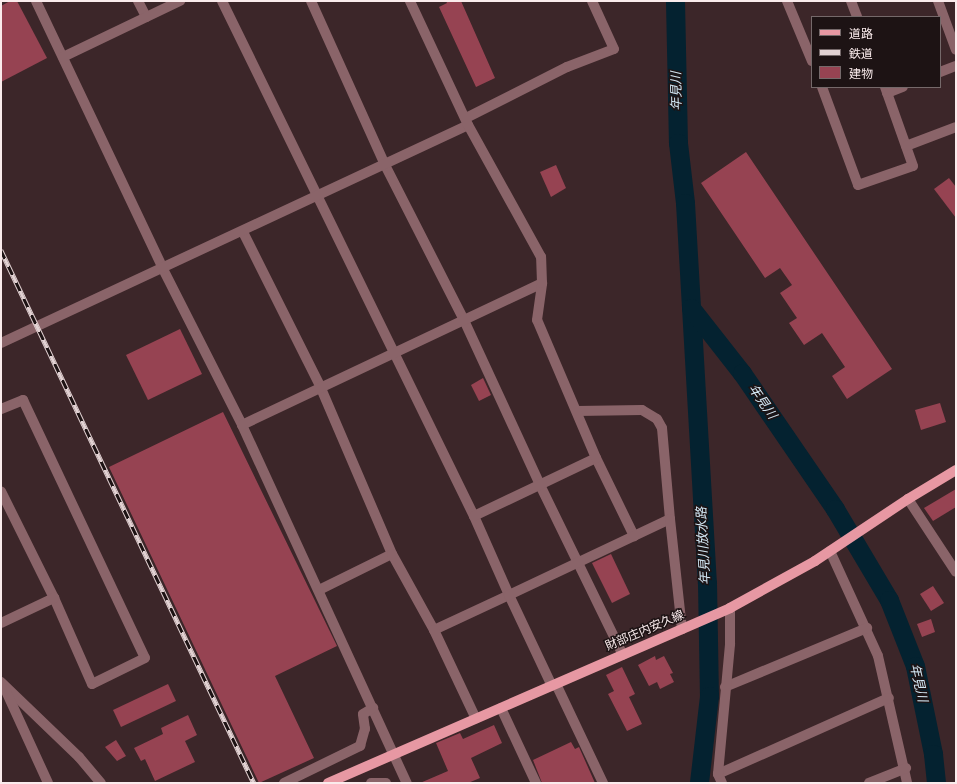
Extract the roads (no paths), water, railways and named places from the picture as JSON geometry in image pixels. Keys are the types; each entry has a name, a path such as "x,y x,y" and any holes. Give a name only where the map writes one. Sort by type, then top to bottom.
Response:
{"main road":[{"name":"財部庄内安久線","path":"328,783 726,610 833,549 908,498 956,470"}],"street":[{"path":"36,1 162,269 242,425 407,783"},
{"path":"138,1 146,17"},
{"path":"63,57 180,1"},
{"path":"222,1 395,351 474,516 509,595 603,783"},
{"path":"311,1 385,165 463,318 540,485 623,655"},
{"path":"410,1 467,122 541,257 542,282 537,320 543,338 577,411 596,458 634,536"},
{"path":"1,343 385,165 566,68 614,49 592,1"},
{"path":"787,1 811,59"},
{"path":"851,1 857,16"},
{"path":"938,1 939,16"},
{"path":"941,20 956,50"},
{"path":"941,72 956,66"},
{"path":"822,88 858,185 913,166 886,90 897,88"},
{"path":"906,146 956,127"},
{"path":"243,232 320,386 392,554 434,630 476,719"},
{"path":"242,425 320,386 542,282"},
{"path":"1,409 23,400 145,658 92,684 54,598 1,491"},
{"path":"577,411 642,410 657,419 662,428 670,519 684,628"},
{"path":"474,516 596,458"},
{"path":"908,498 956,572"},
{"path":"434,630 670,519"},
{"path":"833,549 878,656 906,768 907,783"},
{"path":"319,590 392,554"},
{"path":"1,623 54,598"},
{"path":"726,610 725,687 720,778 889,698"},
{"path":"725,687 866,628"},
{"path":"2,683 79,757 101,783"},
{"path":"2,683 48,783"},
{"path":"284,783 360,746 365,729 363,714 372,708"},
{"path":"501,708 536,783"},
{"path":"869,783 906,768"},
{"path":"371,783 386,783"}],"waterway":[{"name":"年見川放水路","path":"675,1 678,143 685,203 707,583 709,696 699,783"},
{"name":"年見川","path":"691,308 742,373 835,509 889,600 915,666 933,754 936,783"}],"railway":[{"path":"1,250 254,783"}]}
